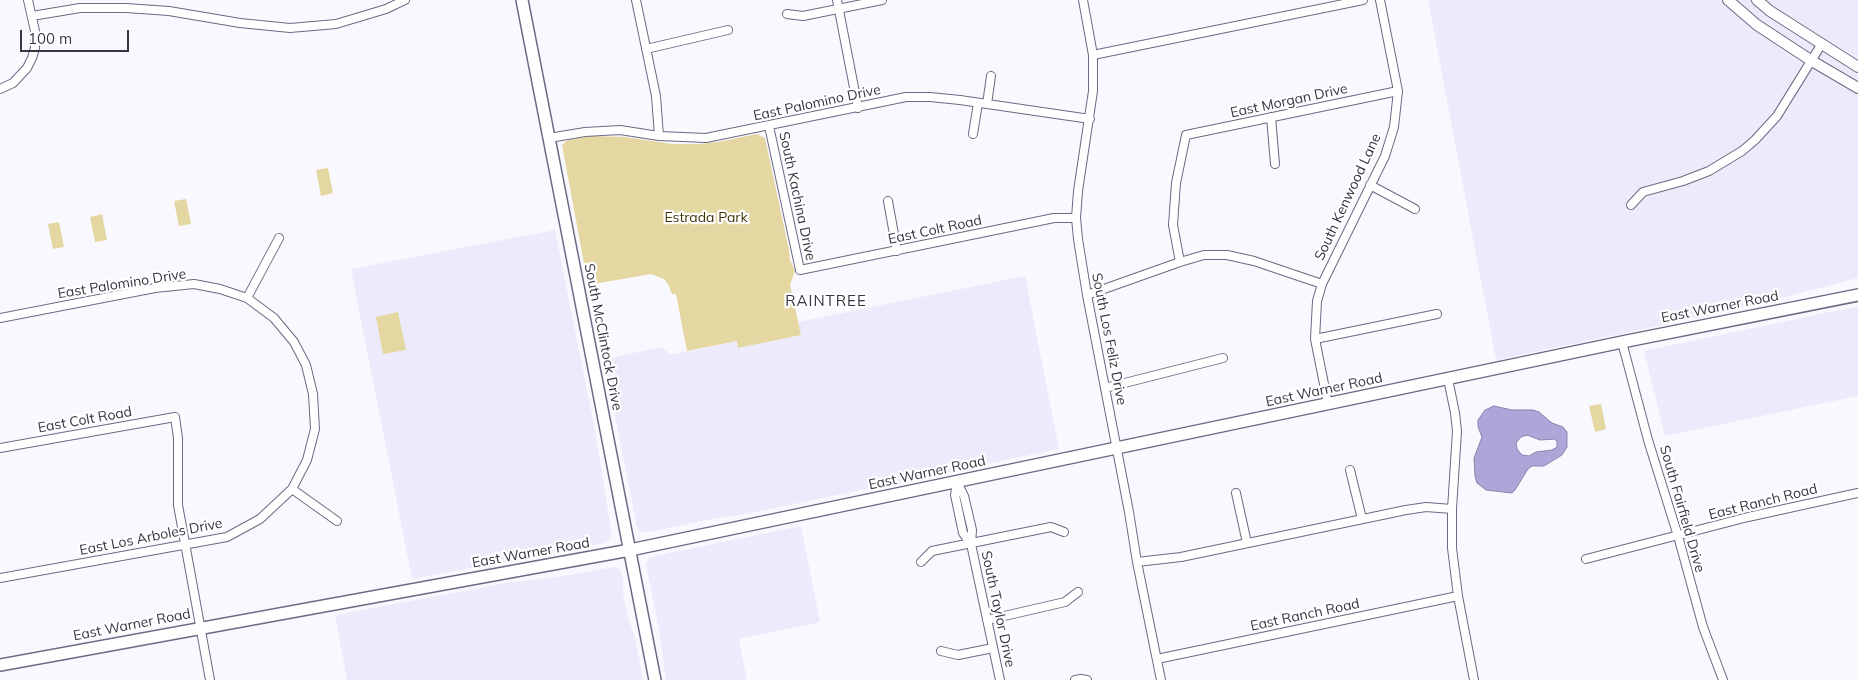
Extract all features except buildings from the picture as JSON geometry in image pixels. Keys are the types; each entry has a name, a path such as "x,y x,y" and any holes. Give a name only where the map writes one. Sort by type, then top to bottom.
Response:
{"main road":[{"name":"South McClintock Drive","path":"522,0 655,680"},
{"path":"1834,300 1858,287"},
{"name":"East Warner Road","path":"0,665 630,550 1622,342 1858,295"}],"street":[{"path":"0,89 13,84 27,68 32,58 35,48 35,31 28,0"},
{"path":"32,16 80,8 126,8 290,28 336,24 386,9 406,0"},
{"path":"636,0 656,96 659,136"},
{"path":"786,14 803,16 838,4 882,0"},
{"name":"South Los Feliz Drive","path":"1083,0 1093,55 1093,91 1080,174 1076,218 1078,239 1137,562 1161,680"},
{"path":"1093,55 1363,0"},
{"name":"South Kenwood Lane","path":"1328,404 1315,339 1317,301 1322,284 1385,156 1394,127 1398,91 1380,0"},
{"path":"1728,0 1757,25 1858,88"},
{"path":"1757,0 1770,11 1858,68"},
{"path":"838,4 858,108"},
{"path":"646,49 728,30"},
{"path":"1631,205 1643,192 1683,181 1709,171 1742,151 1777,116 1822,45"},
{"path":"987,104 991,76"},
{"name":"East Morgan Drive","path":"1180,262 1173,224 1176,184 1186,135 1398,91"},
{"name":"East Palomino Drive","path":"549,138 585,132 620,130 659,136 706,138 906,98 930,97 1090,119"},
{"path":"973,134 978,103"},
{"path":"1271,117 1275,164"},
{"name":"South Kachina Drive","path":"769,126 800,270"},
{"path":"1370,185 1415,209"},
{"path":"888,200 897,251"},
{"name":"East Colt Road","path":"800,270 1054,218 1076,218"},
{"path":"247,298 279,238"},
{"path":"1087,295 1204,255 1227,255 1254,261 1322,284"},
{"name":"East Palomino Drive","path":"0,318 155,288 194,284 220,289 247,298 274,318 294,342 306,365 313,394 316,428 307,460 292,489"},
{"path":"1315,339 1438,314"},
{"name":"South Fairfield Drive","path":"1622,342 1648,440 1678,536 1706,637 1723,680"},
{"path":"1105,388 1223,358"},
{"path":"1448,379 1457,431 1452,509 1452,548 1458,596 1474,680"},
{"name":"East Colt Road","path":"0,448 175,417 178,438 178,505 185,544"},
{"path":"1350,470 1362,519"},
{"name":"South Taylor Drive","path":"957,482 964,496 972,530 971,544 1000,680"},
{"path":"292,489 337,521"},
{"name":"East Los Arboles Drive","path":"0,578 227,536 260,519 292,489"},
{"path":"1236,493 1247,544"},
{"name":"East Ranch Road","path":"1586,559 1748,517 1858,493"},
{"path":"1137,562 1181,557 1426,507 1452,509"},
{"path":"921,562 932,551 1051,527 1064,532"},
{"path":"185,544 210,680"},
{"path":"987,620 1065,602 1078,592"},
{"name":"East Ranch Road","path":"1157,659 1458,596"},
{"path":"940,651 958,655 993,648"},
{"path":"1075,680 1081,678 1087,680"}],"shaded area":[{"path":"1428,0 1858,0 1858,278 1734,310 1496,360"},
{"path":"555,230 595,430 612,536 606,543 412,579 351,269"},
{"path":"1025,276 1059,449 746,514 649,532 641,532 637,528 604,359 662,347 671,355 737,341 738,348 801,335 798,322"},
{"path":"1858,306 1858,396 1665,436 1644,351"},
{"path":"1494,406 1512,410 1533,410 1539,412 1552,423 1563,427 1567,432 1567,447 1562,455 1544,466 1532,466 1528,469 1512,493 1486,490 1477,483 1474,458 1482,437 1478,427 1478,420 1485,410","holes":["1527,435 1540,440 1555,439 1557,447 1552,450 1536,452 1529,456 1522,455 1517,449 1516,443 1521,437"]},
{"path":"801,526 820,622 739,639 747,680 666,680 659,629 646,565 648,559 654,556"},
{"path":"618,567 623,576 623,595 635,637 643,680 347,680 335,615 512,582 551,578"}],"green space":[{"name":"Estrada Park","path":"757,134 765,138 790,260 795,271 790,285 801,335 738,348 737,341 687,351 676,294 672,294 664,279 651,274 588,285 562,145 568,140 591,136 625,137 673,144 699,144"},
{"path":"328,168 333,193 321,196 316,170"},
{"path":"186,199 191,224 179,226 174,201"},
{"path":"102,214 107,240 95,242 90,217"},
{"path":"59,222 64,247 53,249 48,224"},
{"path":"398,312 406,350 383,354 376,317"},
{"path":"1601,404 1606,429 1595,432 1589,406"}],"district":[{"name":"RAINTREE","path":"826,301"}]}
